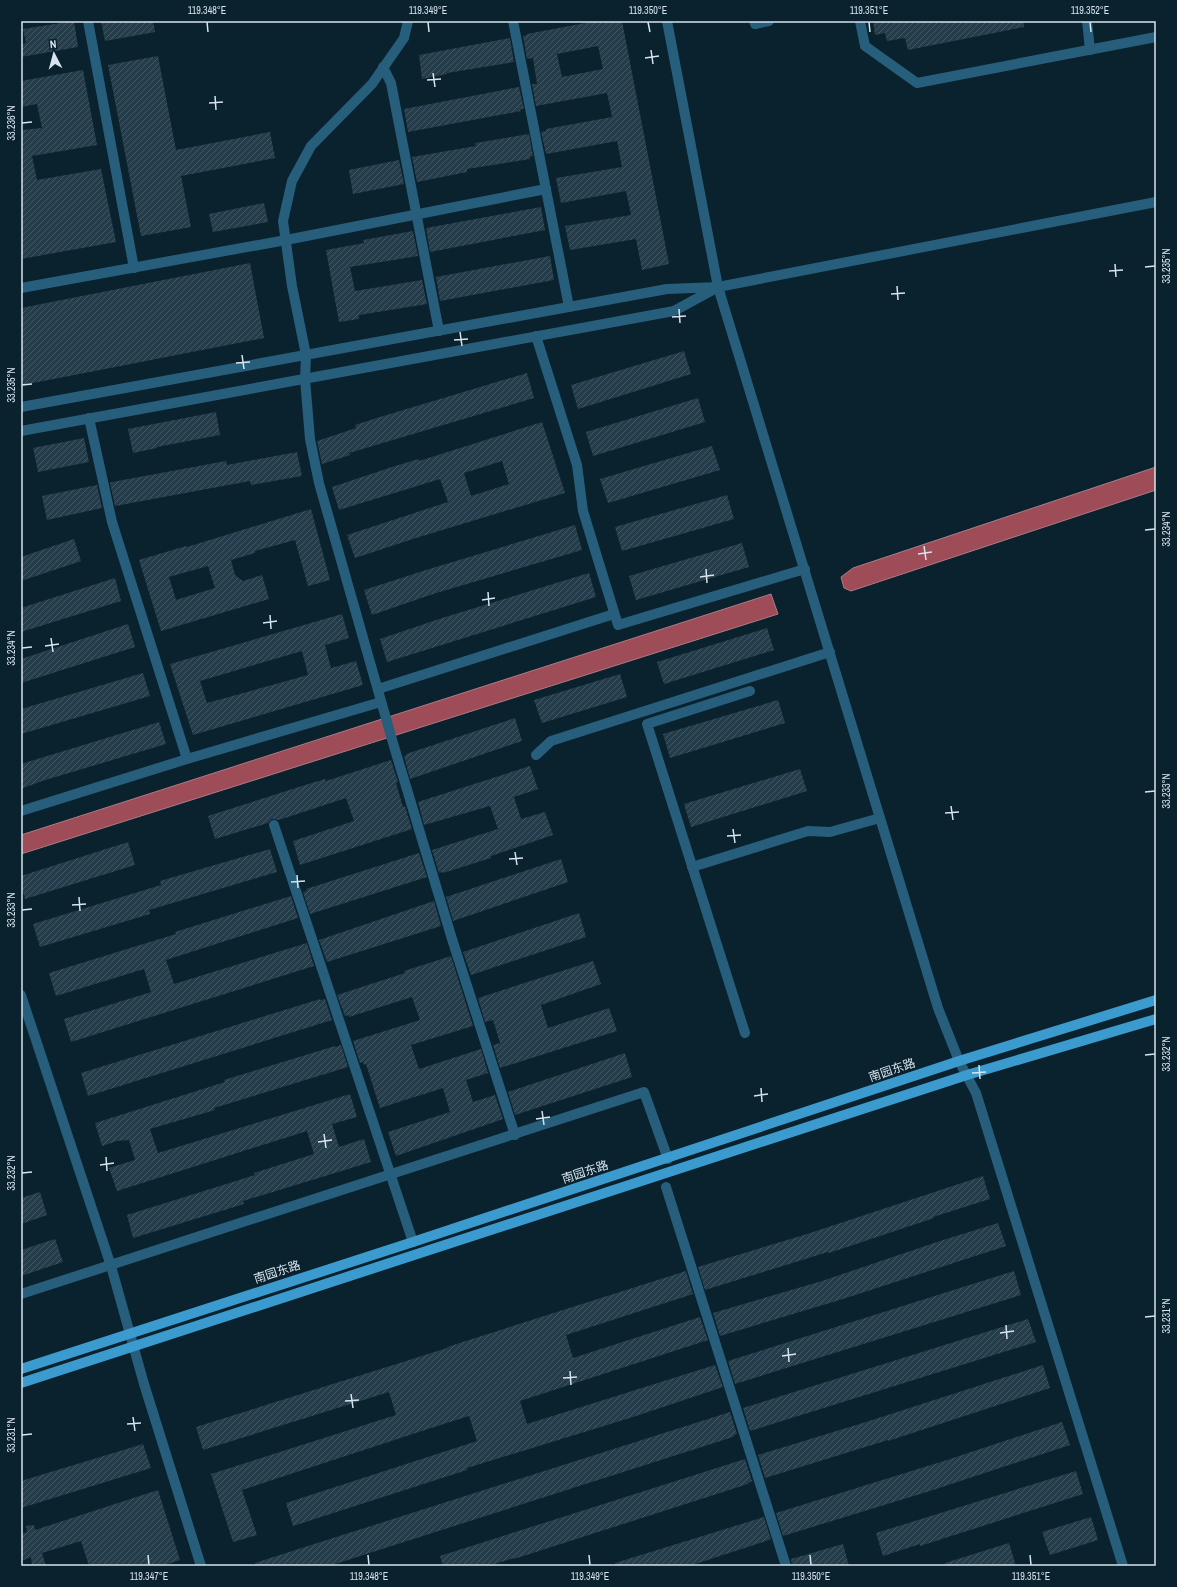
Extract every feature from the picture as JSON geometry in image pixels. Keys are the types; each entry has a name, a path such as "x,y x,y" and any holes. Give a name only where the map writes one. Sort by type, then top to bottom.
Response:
{"main road":[{"name":"南园东路","path":"21,1369 668,1159 959,1061 1156,1000"},
{"path":"21,1383 967,1075 1156,1019"}],"street":[{"path":"88,21 134,268"},
{"path":"408,21 404,38 372,84 311,146 292,181 283,221 292,286 306,355 305,379 310,439 319,483 381,702 452,939 516,1135"},
{"path":"513,21 569,307"},
{"path":"667,21 718,287 938,1008 959,1061 976,1093 1124,1566"},
{"path":"754,21 754,24 769,21"},
{"path":"860,21 865,46 917,83 1156,37"},
{"path":"1087,21 1090,50"},
{"path":"383,67 391,83 439,331"},
{"path":"21,288 286,240 546,189"},
{"path":"21,407 667,289 718,287 1156,202"},
{"path":"21,431 674,311 718,287"},
{"path":"536,336 577,465 582,511 618,625 804,569"},
{"path":"89,418 112,522 187,759"},
{"path":"378,689 614,614"},
{"path":"536,755 551,741 830,652"},
{"path":"746,1033 647,724 750,691"},
{"path":"21,811 187,759 381,702"},
{"path":"692,867 808,831 830,832 880,818"},
{"path":"274,825 413,1242"},
{"path":"21,995 111,1266 131,1333 144,1384 201,1566"},
{"path":"21,1294 516,1135 644,1092 668,1159"},
{"path":"666,1187 786,1566"}],"shaded area":[{"path":"1156,467 1156,490 851,591 844,588 841,577 853,568"},
{"path":"771,594 778,614 21,854 21,835"}],"building":[{"path":"74,21 78,47 21,57 21,44 26,43 23,29"},
{"path":"101,21 153,21 155,32 105,41"},
{"path":"596,21 622,21 669,264 642,270 636,239 570,250 565,226 631,215 626,191 561,203 556,178 622,167 617,141 546,154 541,132 546,131 546,129 612,117 607,93 536,106 532,84 537,84 533,58 527,59 523,36","holes":["598,46 603,69 562,77 557,54"]},
{"path":"873,21 1024,21 1024,27 908,50 905,38 887,41 885,33 875,35"},
{"path":"510,38 514,62 447,73 422,79 419,55"},
{"path":"158,56 176,150 270,132 275,158 181,176 191,227 141,236 108,65"},
{"path":"83,70 97,145 32,156 37,180 101,169 116,242 21,259 21,130 42,128 37,104 21,107 21,81"},
{"path":"519,87 524,109 520,109 521,111 408,132 404,109"},
{"path":"529,134 533,156 530,157 530,159 467,169 467,172 417,182 412,157 476,146 475,143"},
{"path":"399,160 404,184 353,194 349,170"},
{"path":"264,203 268,222 213,232 209,214"},
{"path":"541,207 545,230 430,252 426,228"},
{"path":"413,231 418,256 350,267 355,291 422,280 427,304 359,315 359,319 339,322 326,250 364,243 363,240"},
{"path":"550,256 554,280 440,301 436,277"},
{"path":"250,263 264,338 23,385 21,374 21,308"},
{"path":"684,351 691,374 578,409 571,385"},
{"path":"527,373 534,398 349,453 350,455 322,464 317,441 356,428 355,425"},
{"path":"698,398 705,422 593,456 586,432"},
{"path":"216,412 220,435 133,453 128,429"},
{"path":"542,422 565,493 355,558 347,535 448,502 440,479 339,510 332,487 395,466 419,459 419,461","holes":["502,461 509,484 471,496 464,473"]},
{"path":"84,438 89,462 38,472 33,448"},
{"path":"712,446 720,470 608,503 600,479"},
{"path":"297,452 302,476 251,485 250,481 115,506 110,483 112,482 226,461 227,465"},
{"path":"97,485 102,508 47,520 42,496"},
{"path":"727,495 734,519 622,551 615,527"},
{"path":"311,509 330,580 308,586 295,540 255,551 255,553 231,560 235,575 243,581 262,575 269,599 161,631 139,560 186,546 187,547","holes":["208,566 215,588 176,600 169,577"]},
{"path":"575,525 582,550 433,594 372,615 364,590"},
{"path":"74,539 81,561 21,581 21,557"},
{"path":"742,543 749,567 636,600 629,576"},
{"path":"589,573 596,597 387,662 380,639 442,618"},
{"path":"115,578 121,601 21,632 21,608"},
{"path":"342,614 349,638 325,645 331,668 356,661 363,685 193,735 170,664","holes":["302,651 308,675 207,703 200,681"]},
{"path":"128,624 135,647 21,683 21,659"},
{"path":"767,628 774,650 664,684 657,662"},
{"path":"143,673 150,696 21,734 21,709"},
{"path":"620,674 627,697 542,723 534,700"},
{"path":"778,700 785,723 670,758 663,734"},
{"path":"515,718 522,741 410,779 404,756 406,754"},
{"path":"159,722 166,744 42,781 21,789 21,764"},
{"path":"391,760 398,782 396,783 403,807 405,806 412,829 300,865 293,841 354,821 346,798 278,820 272,819 268,823 215,839 208,816"},
{"path":"530,766 538,789 514,797 521,819 545,812 553,835 491,856 491,858 439,873 432,850 498,829 490,806 424,825 418,802"},
{"path":"800,769 807,791 691,827 684,804"},
{"path":"128,842 135,865 25,899 21,885 21,876"},
{"path":"270,849 277,872 149,910 150,914 40,947 33,924 161,885 160,881"},
{"path":"419,853 427,877 310,914 303,892 307,891 306,889"},
{"path":"561,859 568,882 453,921 446,897"},
{"path":"291,896 298,918 166,960 174,984 307,943 314,966 71,1042 64,1019 151,992 144,969 56,996 49,973 176,934 175,932"},
{"path":"434,901 441,926 327,962 319,940"},
{"path":"579,913 586,937 471,975 463,952"},
{"path":"451,956 473,1026 411,1045 419,1069 481,1049 488,1073 466,1080 473,1102 495,1095 503,1119 396,1156 388,1132 450,1112 443,1088 380,1108 366,1064 364,1065 363,1062 360,1063 353,1041 420,1020 412,997 349,1017 348,1015 345,1016 337,995"},
{"path":"593,961 601,984 541,1005 548,1028 609,1008 617,1031 500,1068 493,1045 500,1043 493,1020 485,1022 478,998"},
{"path":"320,999 325,999 332,1020 88,1096 81,1073"},
{"path":"341,1045 348,1067 214,1108 215,1110 150,1129 158,1153 350,1094 357,1117 332,1124 339,1147 364,1139 371,1162 243,1201 244,1204 133,1238 127,1215 255,1175 254,1173 314,1154 307,1131 117,1191 109,1168 135,1160 129,1140 117,1141 102,1146 95,1123 225,1082 224,1080"},
{"path":"625,1053 632,1077 515,1115 508,1092"},
{"path":"983,1176 990,1199 829,1253 828,1252 705,1290 698,1267 807,1234"},
{"path":"40,1192 47,1215 21,1224 21,1198"},
{"path":"998,1223 1006,1246 843,1299 720,1336 713,1313 822,1281"},
{"path":"55,1239 63,1262 21,1276 21,1250"},
{"path":"686,1271 693,1294 566,1335 573,1358 700,1317 708,1340 520,1401 527,1424 715,1365 723,1387 633,1417 467,1468 467,1470 293,1526 286,1503 477,1441 469,1416 242,1490 257,1535 233,1542 211,1474 396,1415 389,1392 203,1450 196,1427"},
{"path":"1014,1271 1021,1295 735,1384 728,1361"},
{"path":"1028,1319 1036,1342 750,1431 743,1408"},
{"path":"1043,1365 1050,1388 888,1441 765,1478 758,1455"},
{"path":"730,1412 737,1434 733,1437 329,1566 256,1566 255,1563 289,1552"},
{"path":"1062,1422 1070,1445 930,1491 783,1536 776,1513 947,1460"},
{"path":"143,1444 151,1468 21,1508 21,1481"},
{"path":"745,1459 752,1481 748,1484 488,1566 443,1566 440,1556"},
{"path":"1076,1471 1083,1494 920,1546 920,1544 883,1556 876,1533"},
{"path":"158,1490 180,1560 162,1566 89,1566 81,1541 42,1553 46,1566 32,1566 31,1557 21,1561 21,1534 27,1532 26,1526 34,1525 35,1530"},
{"path":"764,1517 771,1539 766,1541 689,1566 615,1566 615,1563"},
{"path":"1091,1517 1098,1540 1050,1555 1042,1532"},
{"path":"1009,1543 1016,1566 945,1566 945,1563"},
{"path":"843,1544 849,1566 792,1566 791,1559"}]}
